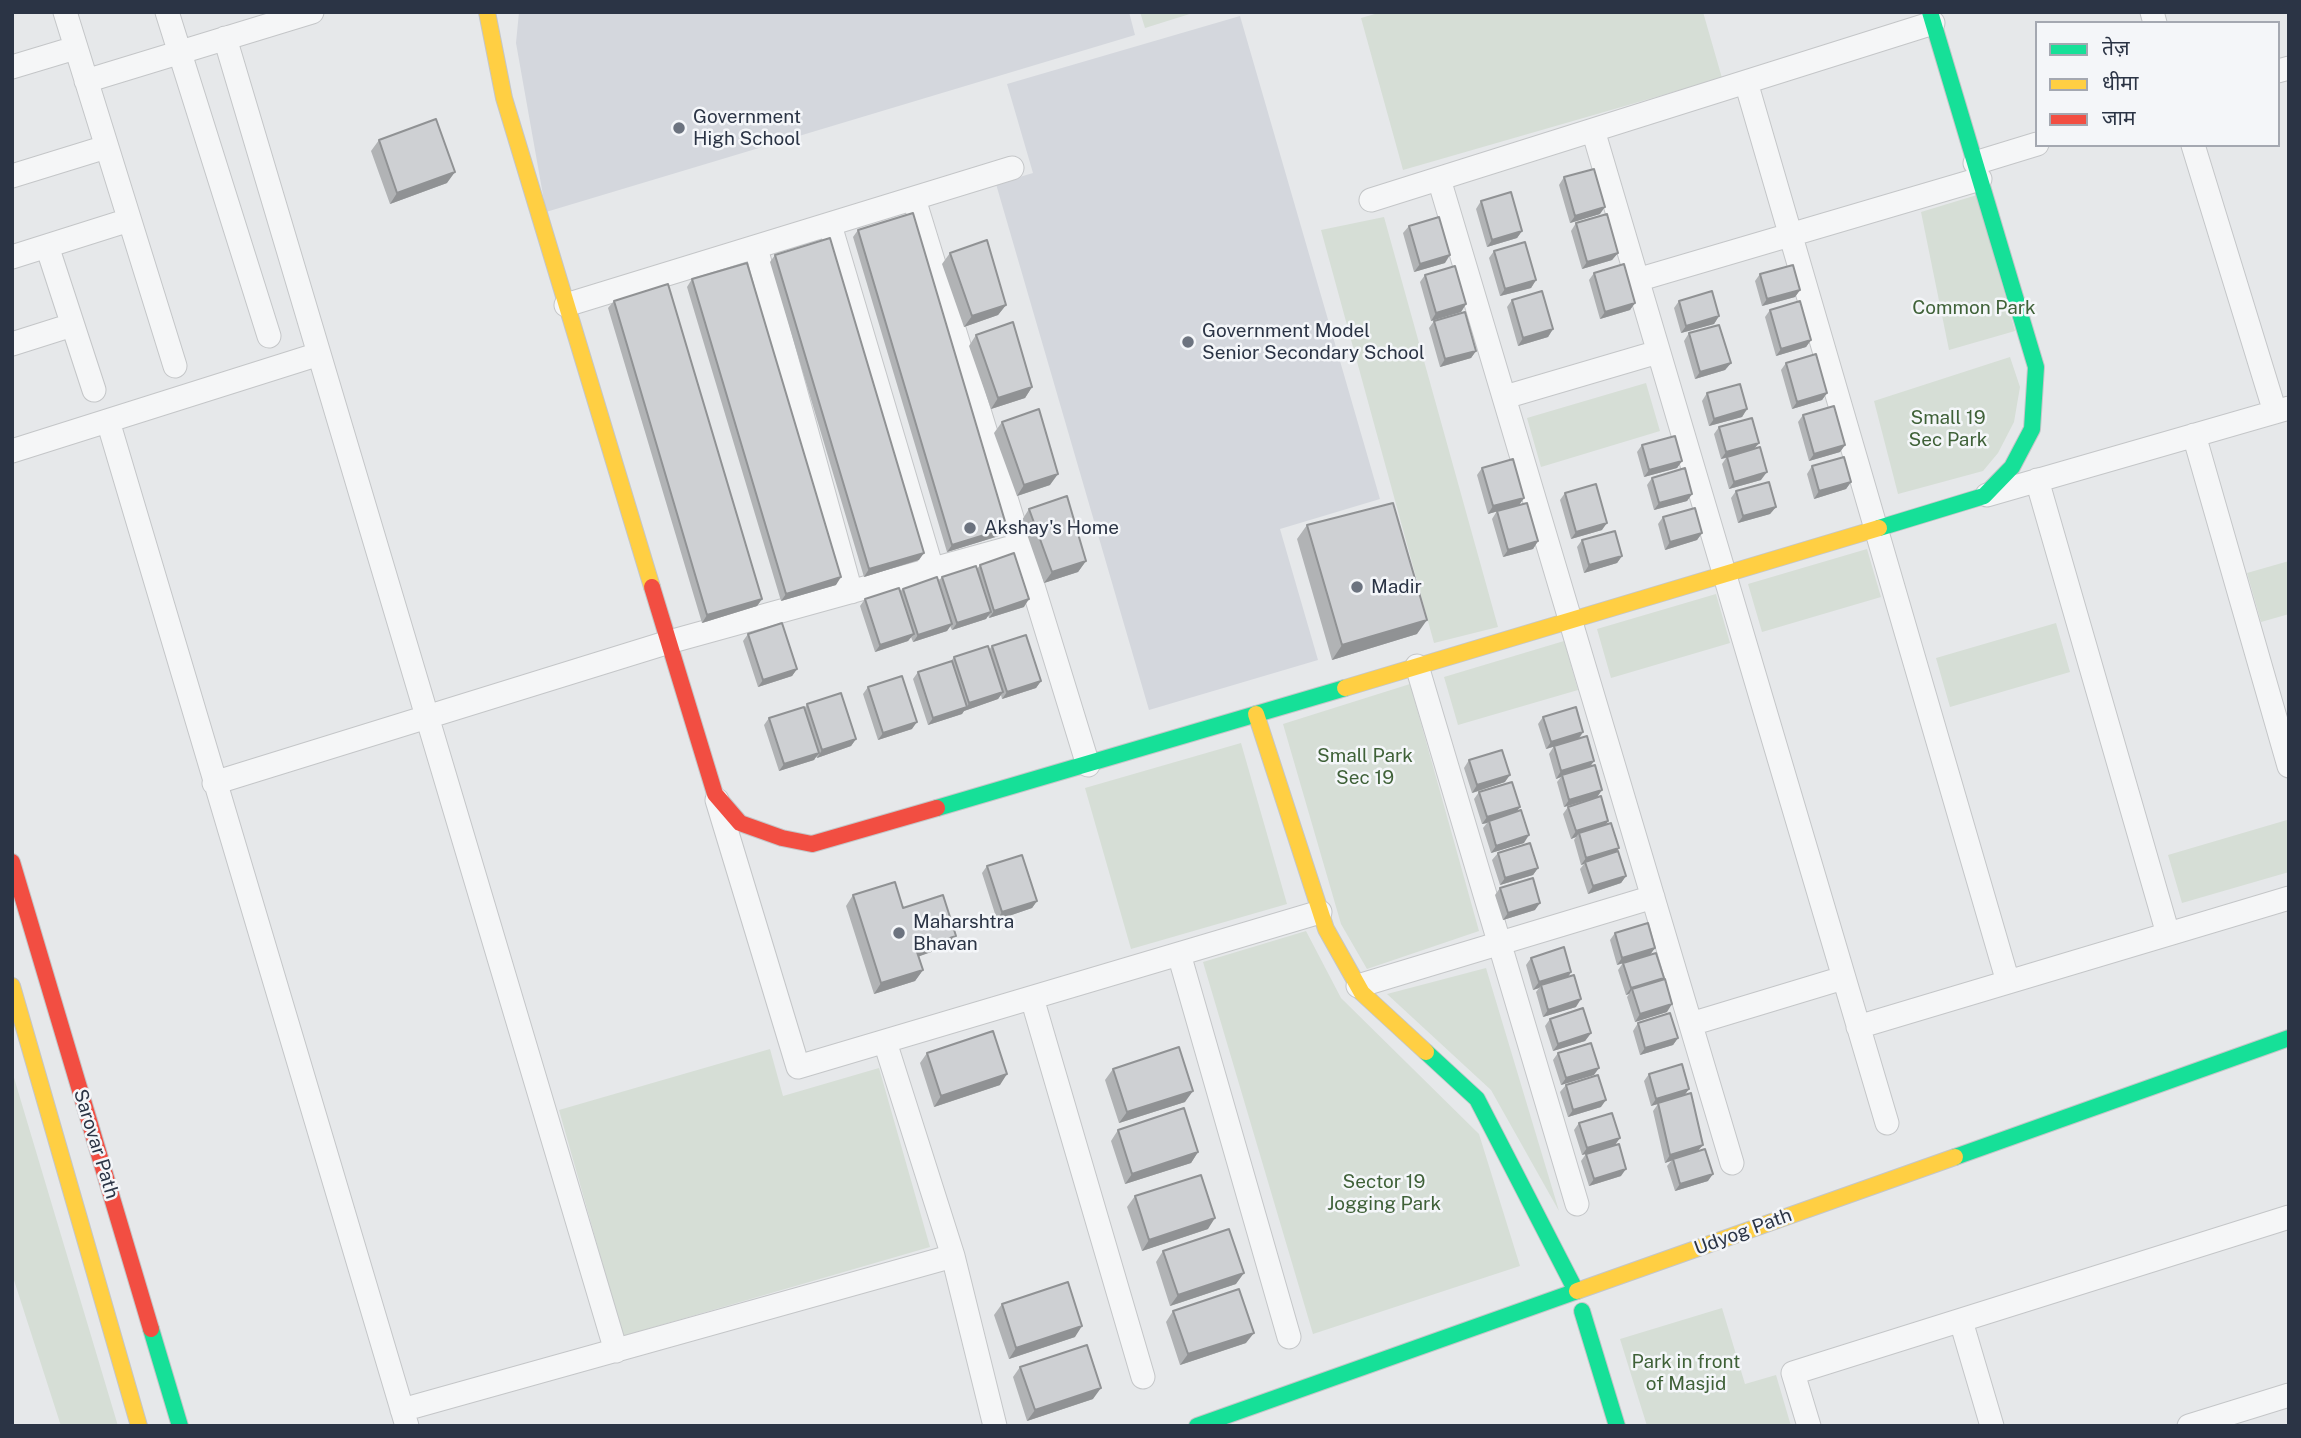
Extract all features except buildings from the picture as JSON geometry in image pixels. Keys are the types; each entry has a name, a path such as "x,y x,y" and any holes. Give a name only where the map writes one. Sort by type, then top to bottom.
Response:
{"street":[{"path":"65,12 175,366"},
{"path":"167,12 269,336"},
{"path":"86,81 179,50 312,12"},
{"path":"488,12 504,97 798,1067 1320,912"},
{"path":"1371,200 1746,82 1931,18 2036,367 2032,429 2012,467 1984,496"},
{"path":"225,38 615,1352"},
{"path":"12,67 75,48"},
{"path":"1746,82 1878,527 2008,982"},
{"path":"1593,130 1886,1123"},
{"path":"1637,281 1791,235 1978,171 2035,145"},
{"path":"12,176 106,147"},
{"path":"715,794 740,823 782,838 812,844 1088,765 1878,527 2282,410 2194,147"},
{"path":"566,305 1012,168"},
{"path":"1439,179 1732,1163"},
{"path":"914,199 1088,765"},
{"path":"12,257 129,220"},
{"path":"830,225 932,569"},
{"path":"47,246 94,390"},
{"path":"756,248 851,592"},
{"path":"12,344 72,325"},
{"path":"1505,397 1658,352"},
{"path":"12,451 319,354"},
{"path":"108,421 405,1418 615,1352 953,1256"},
{"path":"2194,435 2289,766"},
{"path":"2037,480 2168,934"},
{"path":"214,783 669,642 1020,545"},
{"path":"1417,666 1577,1204"},
{"path":"1256,714 1326,929 1358,986 1477,1100 1576,1291"},
{"name":"Sarovar Path","path":"12,862 180,1426"},
{"path":"1358,986 1653,897"},
{"path":"1858,1027 2289,898"},
{"path":"1179,954 1290,1337"},
{"path":"1691,1024 1843,978"},
{"name":"Sarovar Path","path":"12,986 139,1426"},
{"path":"1032,998 1143,1377"},
{"name":"Udyog Path","path":"1197,1426 2289,1038"},
{"path":"885,1042 953,1256 995,1426"},
{"path":"1809,1426 1793,1373 2289,1217"},
{"path":"1582,1312 1617,1426"},
{"path":"1961,1321 1992,1426"},
{"path":"2189,1426 2289,1395"}],"shaded area":[{"name":"Government High School","path":"519,12 1129,12 1135,35 546,212 516,43"},
{"name":"Government Model Senior Secondary School","path":"1240,16 1380,499 1280,529 1318,660 1149,710 996,184 1033,173 1007,84"}],"green space":[{"path":"1140,12 1196,12 1145,28"},
{"path":"1382,12 1703,12 1722,78 1403,170 1361,18"},
{"name":"Common Park","path":"1977,195 2015,331 1949,350 1921,212"},
{"path":"1384,217 1498,627 1434,643 1321,230"},
{"name":"Small 19 Sec Park","path":"2010,357 2020,387 2014,422 1998,453 1983,471 1898,494 1874,401"},
{"path":"1646,383 1660,431 1541,467 1527,418"},
{"path":"1867,549 1881,597 1762,632 1748,584"},
{"path":"2289,561 2289,614 2261,622 2247,573"},
{"path":"1716,594 1730,643 1611,678 1597,629"},
{"path":"2056,623 2070,672 1950,707 1936,658"},
{"path":"1564,641 1578,690 1458,725 1444,677"},
{"name":"Small Park Sec 19","path":"1410,684 1479,931 1367,969 1341,924 1283,724"},
{"path":"1241,743 1287,904 1131,949 1085,788"},
{"path":"2287,820 2289,872 2182,903 2168,855"},
{"name":"Sector 19 Jogging Park","path":"1306,931 1341,998 1479,1134 1520,1266 1313,1334 1203,962"},
{"path":"1486,968 1559,1211 1491,1090 1387,994"},
{"path":"770,1049 783,1096 879,1068 930,1247 623,1336 559,1110"},
{"path":"12,1071 118,1426 61,1426 12,1274"},
{"name":"Park in front of Masjid","path":"1722,1308 1745,1384 1776,1375 1791,1426 1647,1426 1620,1339"}],"traffic: fast":[{"path":"1879,528 1984,496 2012,467 2032,429 2036,367 1930,12"},
{"path":"937,808 1345,688"},
{"path":"1955,1157 2289,1038"},
{"path":"1426,1052 1477,1099 1576,1291"},
{"path":"1197,1426 1577,1291"},
{"path":"1582,1311 1617,1426"},
{"path":"151,1329 180,1426"}],"traffic: slow":[{"path":"487,12 504,98 652,587"},
{"path":"1345,688 1879,528"},
{"path":"1256,714 1326,929 1362,993 1426,1052"},
{"path":"12,986 139,1426"},
{"path":"1577,1291 1955,1157"}],"traffic: jam":[{"path":"652,587 715,794 740,823 782,838 812,844 937,808"},
{"path":"12,862 151,1329"}],"place":[{"name":"Government High School","path":"679,128"},
{"name":"Government Model Senior Secondary School","path":"1188,342"},
{"name":"Akshay's Home","path":"970,528"},
{"name":"Madir","path":"1357,587"},
{"name":"Maharshtra Bhavan","path":"899,933"}]}
